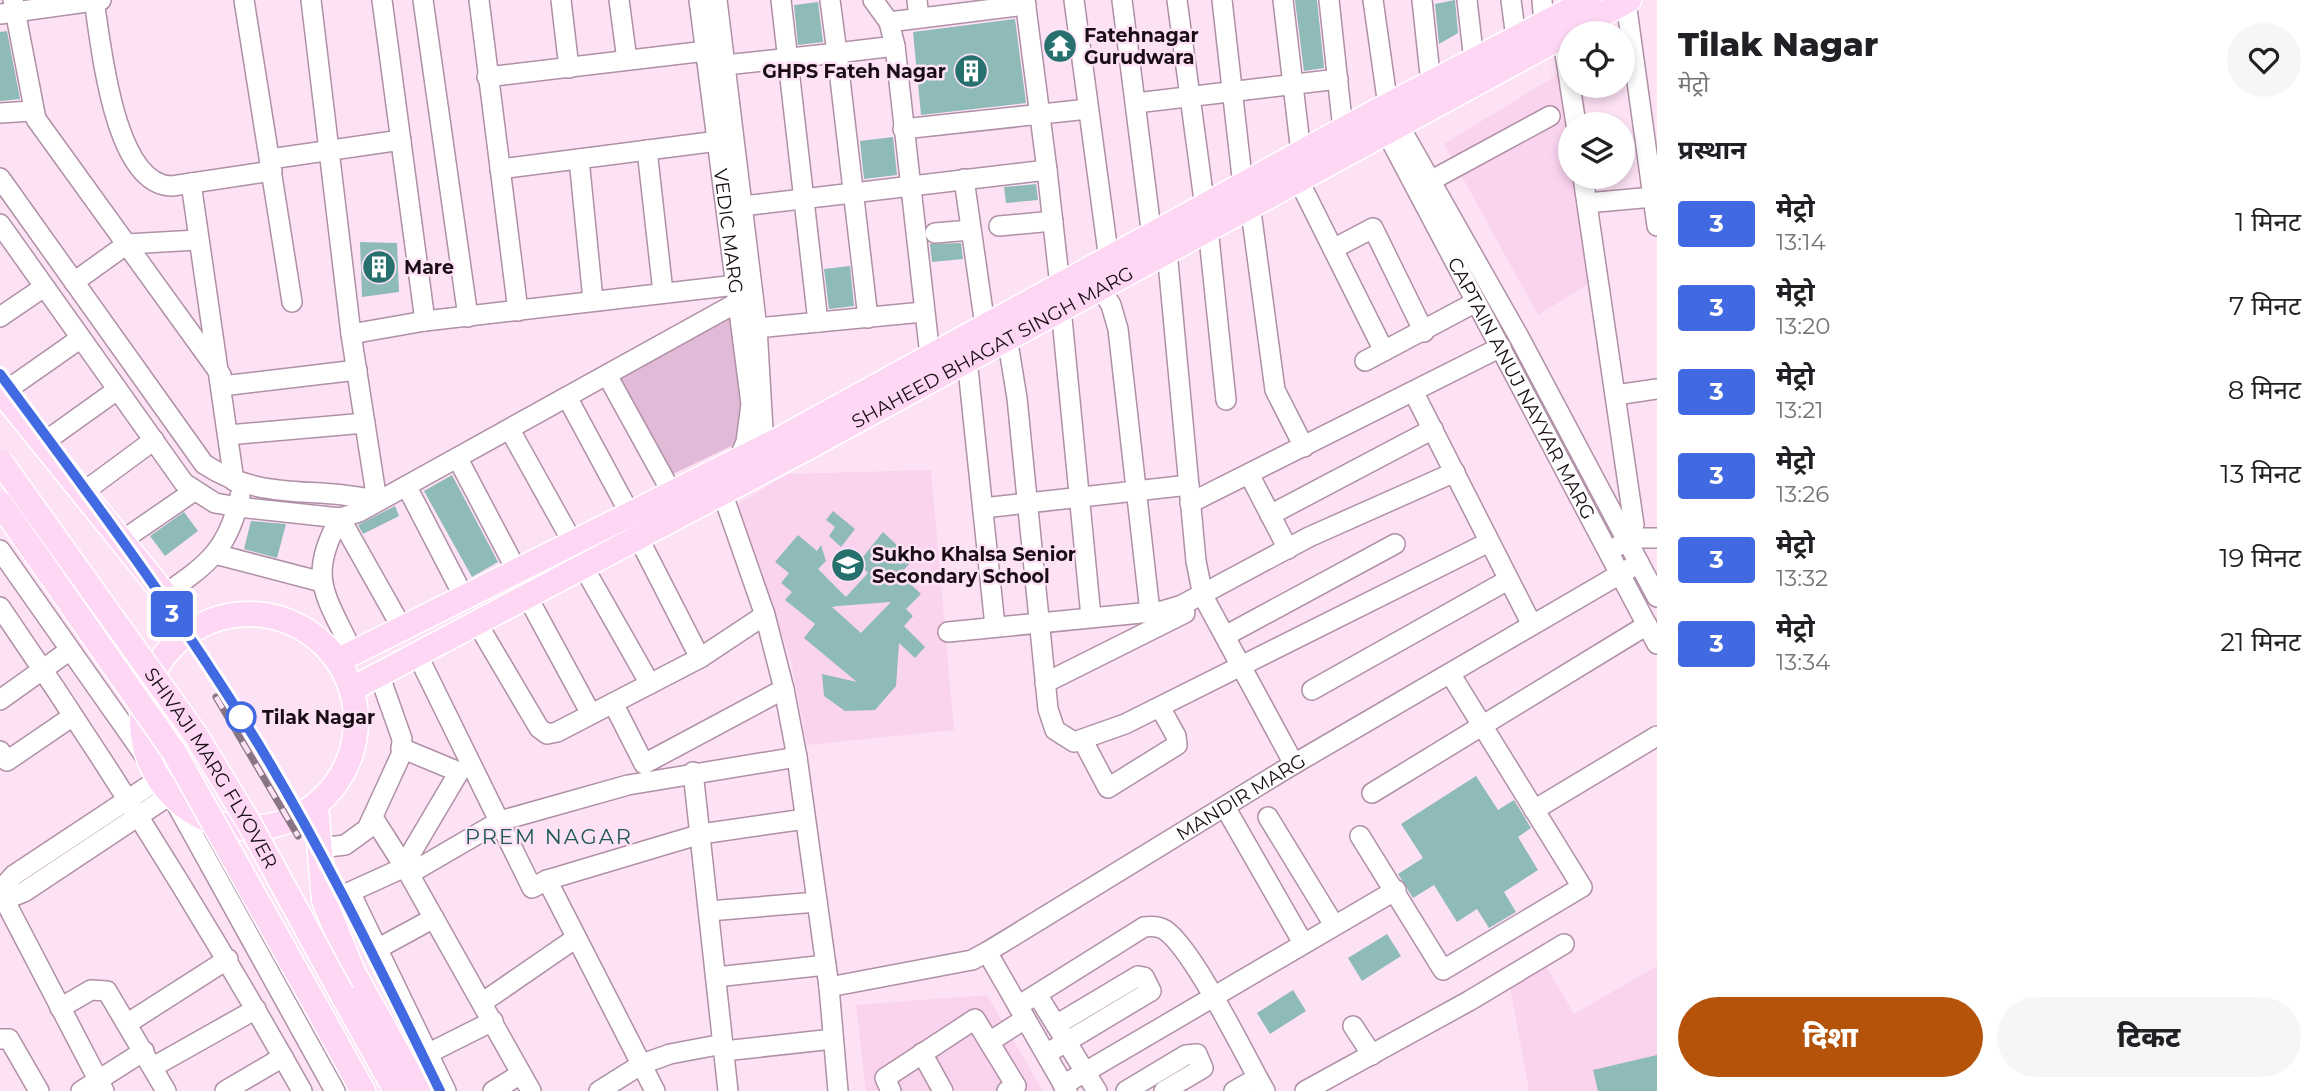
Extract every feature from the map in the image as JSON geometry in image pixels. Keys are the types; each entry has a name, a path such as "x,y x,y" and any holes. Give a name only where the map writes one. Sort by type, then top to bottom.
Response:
{"main road":[{"name":"SHAHEED BHAGAT SINGH MARG","path":"352,689 583,566 671,493 764,447 985,326 1061,297 1100,287 1159,244 1247,195 1301,153 1343,130 1387,118 1431,84 1589,0"},
{"name":"SHAHEED BHAGAT SINGH MARG","path":"1247,195 1298,178 1387,118 1549,19 1628,1"},
{"name":"SHAHEED BHAGAT SINGH MARG","path":"346,656 573,543 634,526 722,492 1007,337 1109,260 1159,244"},
{"path":"7,387 192,628"},
{"name":"SHIVAJI MARG FLYOVER","path":"0,461 195,734 249,823 396,1091"},
{"name":"SHIVAJI MARG FLYOVER","path":"0,502 174,752 363,1091"},
{"path":"251,612 281,617 346,656 352,689 355,740 339,781 316,806 292,820 271,827 236,828 197,816 163,785 141,723 144,696 152,673 176,640 192,628 212,618 251,612"},
{"path":"316,806 324,900 354,972 419,1091"}],"street":[{"path":"221,380 127,244 68,168 32,111 9,9 96,0 118,127 129,151 150,181 160,186 191,183 329,151 401,140"},
{"path":"244,0 292,302"},
{"path":"311,0 351,334 377,501"},
{"path":"382,0 425,321"},
{"path":"423,0 467,317"},
{"path":"479,0 518,311"},
{"path":"561,0 569,68"},
{"path":"619,0 627,61"},
{"name":"VEDIC MARG","path":"699,0 714,61 764,447"},
{"name":"VEDIC MARG","path":"718,0 714,61 718,141 735,207"},
{"path":"781,0 806,198 818,323"},
{"path":"830,0 868,317"},
{"path":"873,0 889,22 895,46 930,356"},
{"path":"1074,0 1109,260"},
{"path":"1122,0 1159,244 1203,596 1294,764"},
{"path":"1177,0 1206,218 1226,400"},
{"path":"1222,0 1232,92 1275,390 1304,447"},
{"path":"1283,0 1301,153"},
{"path":"1329,0 1343,130"},
{"path":"1373,0 1387,118"},
{"path":"1422,0 1431,84"},
{"path":"1467,0 1474,61"},
{"path":"1511,0 1516,38"},
{"path":"1628,1 1657,226"},
{"path":"889,22 918,9 1025,3 1053,221 1091,617"},
{"path":"1549,19 1558,47"},
{"path":"487,77 627,61 788,59 895,46"},
{"path":"1136,103 1338,79"},
{"path":"903,129 1088,109"},
{"path":"0,113 32,111"},
{"path":"1432,180 1550,116"},
{"name":"CAPTAIN ANUJ NAYYAR MARG","path":"1387,118 1432,180 1631,533 1640,563 1657,597"},
{"name":"CAPTAIN ANUJ NAYYAR MARG","path":"1387,118 1476,302 1657,644"},
{"path":"500,169 718,141"},
{"path":"647,150 663,292"},
{"path":"579,159 593,300"},
{"path":"735,207 910,184 1046,170"},
{"path":"0,178 204,464 238,483 297,494 355,496 377,501"},
{"path":"1298,178 1384,351"},
{"path":"964,179 985,326"},
{"path":"165,594 201,568 215,554 230,535 238,507 238,483 197,240 191,183"},
{"path":"1585,189 1616,395 1631,533"},
{"path":"1587,203 1653,197"},
{"path":"999,226 1053,221"},
{"path":"1333,249 1373,228 1424,332"},
{"path":"935,233 971,230"},
{"path":"2,233 44,287 184,483 215,503 340,518 359,512 408,487 607,375 743,294"},
{"path":"74,282 127,244 197,240"},
{"path":"0,317 44,287"},
{"path":"1100,287 1111,305 1118,329 1150,612"},
{"path":"351,334 425,321 663,292 743,294"},
{"path":"1365,361 1476,302"},
{"path":"750,329 923,312"},
{"name":"VEDIC MARG","path":"738,460 746,442 751,404 750,329"},
{"path":"1007,337 1028,503 1048,709 1055,730 1073,742 1083,741 1160,707 1489,542"},
{"path":"7,387 81,338"},
{"path":"983,509 1137,491 1189,494 1249,474 1501,347"},
{"path":"967,359 995,626"},
{"path":"221,380 357,370"},
{"path":"607,375 671,493"},
{"path":"1616,395 1657,389"},
{"path":"54,435 117,390"},
{"path":"1414,393 1532,625"},
{"path":"567,397 700,658"},
{"path":"228,435 365,424"},
{"path":"1270,515 1433,429"},
{"path":"510,430 573,543"},
{"path":"93,485 154,440"},
{"path":"458,459 517,571"},
{"path":"948,632 1150,612 1182,605 1288,549 1454,472"},
{"path":"1249,474 1288,549"},
{"path":"408,487 464,597"},
{"path":"133,533 194,491"},
{"path":"722,492 765,615 784,689 797,757 829,987 838,1091"},
{"path":"340,518 324,545 321,564 322,582 346,656"},
{"path":"340,518 402,628"},
{"path":"1608,551 1631,533 1657,538"},
{"path":"1225,636 1395,544"},
{"path":"215,554 322,582"},
{"path":"3,560 71,650 163,785 216,871 335,1091"},
{"name":"MANDIR MARG","path":"829,987 972,960 1294,764 1640,563"},
{"path":"583,566 650,684"},
{"path":"1312,690 1508,580"},
{"path":"527,596 591,714"},
{"path":"1045,683 1195,608 1203,596"},
{"path":"0,607 6,627 43,672 134,807 228,959 302,1091"},
{"path":"477,624 539,728 547,734 557,732 700,658 765,615"},
{"path":"1372,793 1647,625"},
{"path":"0,699 43,672 71,650"},
{"path":"417,654 532,888 547,880 701,834 806,819"},
{"path":"319,848 345,845 367,829 395,771 401,748 390,701 379,674"},
{"path":"1360,836 1396,890 1443,970 1582,887 1451,675"},
{"path":"613,702 644,764 784,689"},
{"path":"1083,741 1108,788 1177,745 1176,736 1160,707"},
{"path":"0,751 7,761 73,716"},
{"path":"1534,810 1657,736"},
{"path":"401,748 459,772 406,869"},
{"path":"446,1091 350,892 406,869 500,821 628,785 693,772 797,757"},
{"path":"693,772 728,1091"},
{"path":"102,1086 4,895 24,892 163,785"},
{"path":"1225,807 1303,943"},
{"path":"1268,817 1334,925"},
{"path":"374,819 483,1002 531,1091"},
{"path":"547,880 655,1091"},
{"path":"986,952 1065,1088 1086,1072 1396,890"},
{"path":"709,911 817,902"},
{"path":"377,949 434,918"},
{"path":"989,1042 1038,996 1144,927 1151,926 1164,929 1180,946 1261,1084 1234,1091"},
{"path":"483,1002 576,938"},
{"path":"1305,1091 1564,944"},
{"path":"128,1023 228,959"},
{"path":"716,977 826,965"},
{"path":"1046,1054 1150,993 1144,977 1138,976 1056,1024"},
{"path":"60,1008 92,990 107,991 114,998 166,1091"},
{"path":"1038,996 1097,1091"},
{"path":"81,1091 102,1086 148,1059 256,1009"},
{"path":"891,1091 885,1078 975,1020 1016,1086 1007,1091"},
{"path":"428,1054 493,1021"},
{"path":"1353,1026 1372,1055"},
{"path":"3,1035 39,1091"},
{"path":"599,1091 642,1064 670,1054 723,1047 834,1039"},
{"path":"922,1053 943,1091"},
{"path":"1126,1091 1186,1055 1197,1054 1203,1068 1164,1091"},
{"path":"225,1091 283,1057"},
{"path":"493,1091 522,1074"}],"shaded area":[{"path":"1558,74 1558,98 1584,98 1586,112 1558,112 1558,189 1593,189 1601,276 1538,315 1444,144"},
{"path":"741,304 750,437 671,475 620,380"},
{"name":"Sukho Khalsa Senior Secondary School","path":"931,470 954,730 807,745 791,661 736,505 788,474"},
{"path":"1546,966 1574,1014 1657,966 1657,1091 1529,1091 1510,987"},
{"path":"987,995 1043,1091 866,1091 856,1005"}],"building":[{"path":"1295,0 1317,0 1324,68 1304,71"},
{"path":"1455,0 1458,33 1439,44 1435,4"},
{"path":"818,2 823,42 798,45 794,5"},
{"name":"GHPS Fateh Nagar","path":"1015,19 1026,103 921,115 913,32"},
{"path":"7,31 20,99 0,101 0,32"},
{"path":"893,137 897,175 864,179 860,141"},
{"path":"1036,184 1038,200 1006,203 1004,187"},
{"name":"Mare","path":"360,242 397,243 399,292 362,297"},
{"path":"961,243 963,259 932,262 930,244"},
{"path":"850,266 854,306 829,309 824,269"},
{"path":"452,475 498,562 472,577 424,491"},
{"path":"395,506 399,516 363,534 358,525"},
{"path":"833,511 855,529 841,547 829,536 835,527 826,520"},
{"path":"184,512 198,531 165,556 150,536"},
{"path":"251,521 286,524 277,558 244,549"},
{"path":"883,532 913,560 900,574 921,594 906,609 913,616 904,626 925,647 915,658 899,643 896,686 875,710 845,711 824,696 822,674 857,682 804,638 815,624 785,600 792,592 781,583 789,573 775,562 798,535 817,551 821,545 826,561 818,569 846,597 868,573 858,563","holes":["891,602 861,633 832,607"]},
{"path":"1476,776 1498,810 1514,800 1531,828 1518,837 1538,870 1504,892 1516,912 1489,928 1477,909 1457,922 1434,885 1413,898 1398,874 1423,858 1401,824"},
{"path":"1387,934 1401,956 1362,981 1348,958"},
{"path":"1293,990 1306,1011 1270,1034 1257,1013"},
{"path":"1657,1055 1657,1091 1598,1091 1593,1070"}],"railway":[{"path":"0,374 156,588 244,721 322,857 440,1091"},
{"path":"216,697 298,836"}],"metro line":[{"name":"3","path":"0,374 70,468 244,721 348,904 440,1091"}],"place":[{"name":"Fatehnagar Gurudwara","path":"1060,46"},
{"name":"GHPS Fateh Nagar","path":"971,71"},
{"name":"Mare","path":"379,267"},
{"name":"Sukho Khalsa Senior Secondary School","path":"848,565"},
{"name":"Tilak Nagar","path":"241,717"}],"district":[{"name":"PREM NAGAR","path":"549,837"}]}
